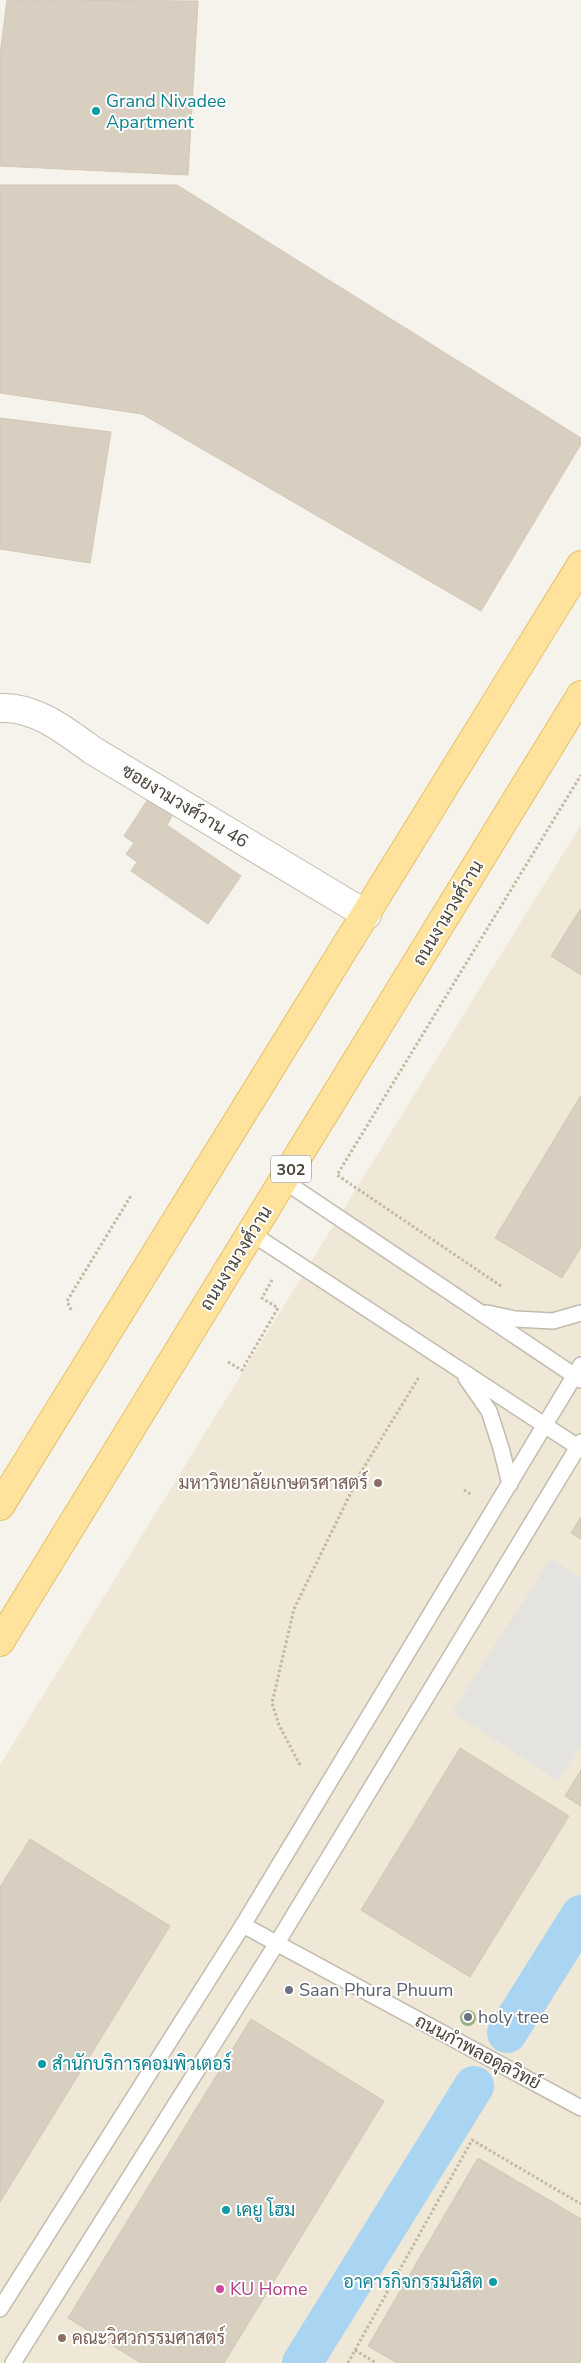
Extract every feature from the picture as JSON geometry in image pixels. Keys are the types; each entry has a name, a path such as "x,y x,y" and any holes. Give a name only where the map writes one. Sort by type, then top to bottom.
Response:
{"main road":[{"path":"0,1506 367,915 581,565"},
{"name":"ถนนงามวงศ์วาน","path":"0,1642 581,695"}],"street":[{"name":"ซอยงามวงศ์วาน 46","path":"0,708 30,713 56,724 92,750 367,915"}],"lane":[{"path":"0,2309 243,1925 545,1425 579,1374 478,1311 284,1181"},
{"path":"13,2363 277,1943 580,1445 461,1371 251,1233"},
{"path":"478,1311 516,1318 553,1321 581,1313"},
{"path":"461,1371 489,1411 510,1484"},
{"name":"ถนนกำพลอดุลวิทย์","path":"243,1925 581,2108"}],"path":[{"path":"501,1286 337,1175 581,775"},
{"path":"71,1310 67,1301 132,1194"},
{"path":"228,1362 242,1370 278,1308 262,1298 272,1280"},
{"path":"300,1765 279,1725 272,1703 294,1609 361,1472 419,1377"},
{"path":"348,2363 472,2140 581,2204"},
{"path":"355,2350 376,2363"}],"shaded area":[{"name":"มหาวิทยาลัยเกษตรศาสตร์","path":"581,825 581,2363 0,2363 0,1765"},
{"path":"551,1558 581,1578 581,1746 558,1781 452,1712"}],"building":[{"name":"Grand Nivadee Apartment","path":"7,0 198,1 188,175 0,166 0,55"},
{"path":"0,185 177,185 581,438 581,444 481,611 142,414 0,393"},
{"path":"0,418 111,432 90,563 0,549"},
{"path":"148,799 172,816 167,825 241,876 208,924 131,871 137,862 126,854 134,843 124,836"},
{"path":"581,908 581,975 551,956"},
{"path":"581,1095 581,1247 562,1278 495,1238"},
{"path":"581,1517 581,1539 571,1533"},
{"path":"460,1748 569,1816 470,1977 361,1910"},
{"path":"581,1770 581,1806 565,1796"},
{"name":"สำนักบริการคอมพิวเตอร์","path":"30,1839 170,1926 0,2202 0,1887"},
{"name":"เคยู โฮม","path":"251,2019 384,2101 224,2363 141,2363 68,2318"},
{"name":"อาคารกิจกรรมนิสิต","path":"478,2158 581,2219 581,2359 579,2363 397,2363 368,2346"}],"waterway":[{"path":"507,2033 581,1915"},
{"path":"302,2363 474,2086"}],"place":[{"name":"Grand Nivadee Apartment","path":"96,111"},
{"name":"มหาวิทยาลัยเกษตรศาสตร์","path":"378,1483"},
{"name":"Saan Phura Phuum","path":"289,1990"},
{"name":"holy tree","path":"468,2017"},
{"name":"สำนักบริการคอมพิวเตอร์","path":"42,2064"},
{"name":"เคยู โฮม","path":"226,2210"},
{"name":"อาคารกิจกรรมนิสิต","path":"493,2282"},
{"name":"KU Home","path":"220,2289"},
{"name":"คณะวิศวกรรมศาสตร์","path":"62,2338"}]}
